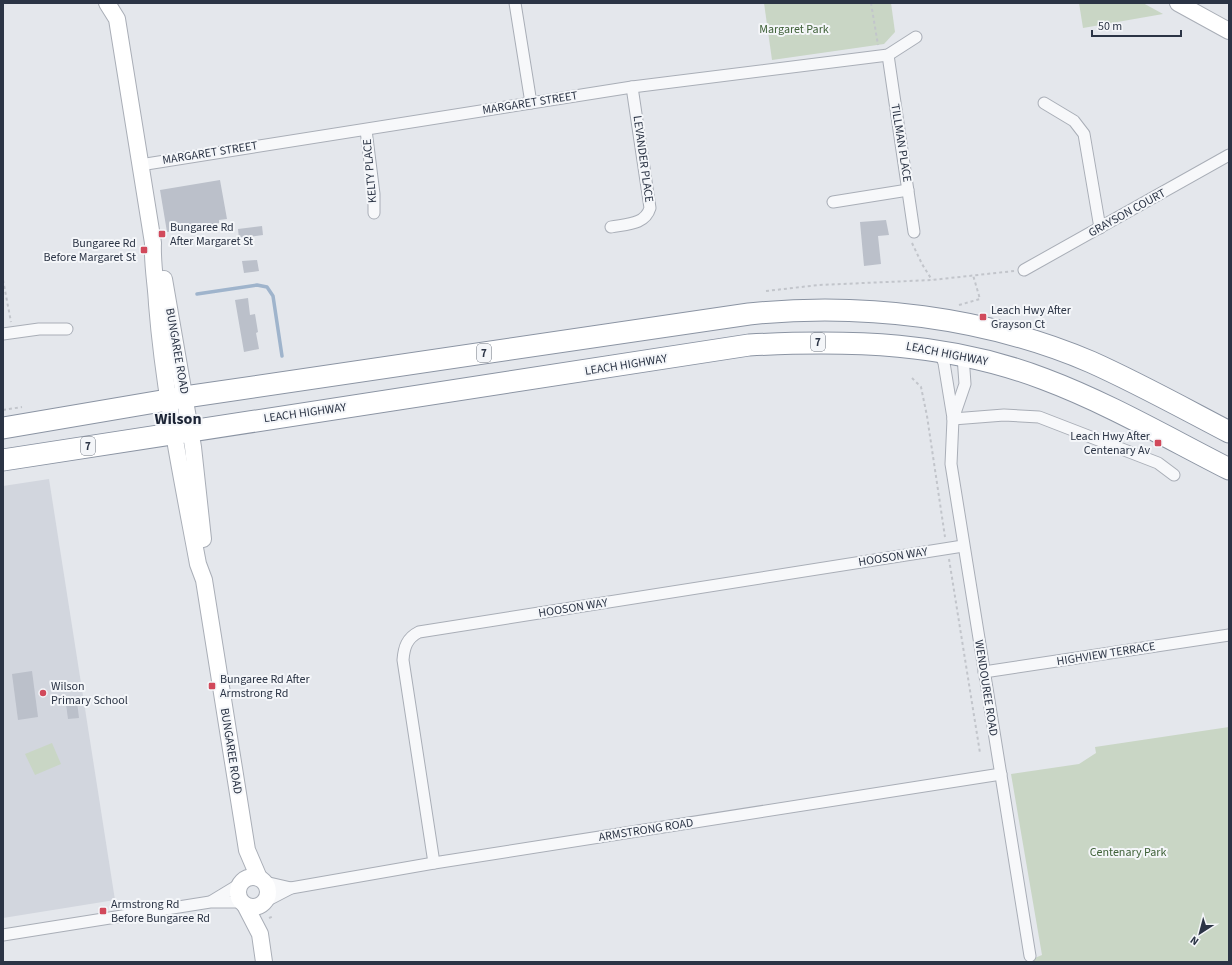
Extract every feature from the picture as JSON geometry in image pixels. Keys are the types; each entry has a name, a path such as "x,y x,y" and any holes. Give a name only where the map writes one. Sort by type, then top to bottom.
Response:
{"highway":[{"name":"7","path":"3,428 177,398 749,314 782,311 894,312 979,326 1017,336 1091,362 1229,432"},
{"path":"834,312 890,320 944,333 963,356"},
{"name":"LEACH HIGHWAY","path":"3,460 182,431 623,366 749,345 813,342 902,345 939,351 1004,366 1044,379 1112,410 1229,469"}],"street":[{"name":"BUNGAREE ROAD","path":"107,3 117,19 153,243 161,260 198,564 204,580 246,850 241,883"},
{"name":"BUNGAREE ROAD","path":"117,19 121,3"},
{"path":"515,3 531,103"},
{"path":"1178,3 1229,32"},
{"name":"MARGARET STREET","path":"140,165 632,88 884,55 916,37"},
{"name":"TILLMAN PLACE","path":"884,55 914,232"},
{"name":"LEVANDER PLACE","path":"611,227 639,222 646,217 650,208 632,88"},
{"path":"1044,102 1074,121 1084,134 1100,228"},
{"name":"KELTY PLACE","path":"366,130 374,194 374,213"},
{"name":"GRAYSON COURT","path":"1024,270 1229,155"},
{"path":"833,202 908,190"},
{"path":"8,333 39,328 67,329"},
{"name":"WENDOUREE ROAD","path":"939,351 944,363 953,419 951,464 963,546 1030,956"},
{"name":"WENDOUREE ROAD","path":"953,419 965,384 963,356"},
{"path":"953,419 1004,414 1039,417 1158,463 1174,475"},
{"name":"HOOSON WAY","path":"434,863 404,660 405,646 412,636 427,631 963,546"},
{"name":"HIGHVIEW TERRACE","path":"984,672 1229,635"},
{"name":"ARMSTRONG ROAD","path":"262,880 291,888 434,863 1001,774"},
{"name":"BUNGAREE ROAD","path":"246,850 262,880"},
{"path":"210,902 250,877 262,880 269,891 260,934 264,962"},
{"path":"241,883 238,893 260,934"},
{"name":"ARMSTRONG ROAD","path":"266,907 291,888"},
{"path":"3,935 210,902 266,907"}],"path":[{"path":"871,3 884,55"},
{"path":"914,232 911,245 932,280"},
{"path":"766,291 819,286 932,280 1024,270"},
{"path":"952,307 980,299 974,275"},
{"path":"3,280 8,333"},
{"path":"912,378 921,387 927,416 980,753"},
{"path":"266,907 274,916"}],"shaded area":[{"name":"Wilson Primary School","path":"49,479 115,900 3,918 3,486"}],"green space":[{"name":"Margaret Park","path":"764,3 891,3 895,32 884,44 772,60"},
{"path":"1079,3 1143,3 1163,14 1083,28"},
{"name":"Centenary Park","path":"1229,727 1229,962 1025,962 1042,955 1011,774 1079,764 1096,753 1095,747"},
{"path":"52,743 61,764 35,775 25,754"}],"building":[{"path":"220,180 227,219 219,220 219,223 199,228 167,232 160,190"},
{"path":"886,220 889,235 878,236 881,264 864,266 860,222"},
{"path":"262,226 263,235 239,238 238,229"},
{"path":"257,260 259,271 244,273 242,261"},
{"path":"248,298 250,315 255,314 259,349 244,352 235,300"},
{"path":"32,671 38,717 18,720 12,674"},
{"path":"77,702 79,718 68,719 66,704"}],"waterway":[{"path":"197,294 257,285 267,287 273,296 282,356"}],"place":[{"name":"Bungaree Rd After Margaret St","path":"162,234"},
{"name":"Bungaree Rd Before Margaret St","path":"144,250"},
{"name":"Leach Hwy After Grayson Ct","path":"983,317"},
{"name":"Leach Hwy After Centenary Av","path":"1158,443"},
{"name":"Bungaree Rd After Armstrong Rd","path":"212,686"},
{"name":"Wilson Primary School","path":"43,693"},
{"name":"Armstrong Rd Before Bungaree Rd","path":"103,911"}],"district":[{"name":"Wilson","path":"178,419"}]}
